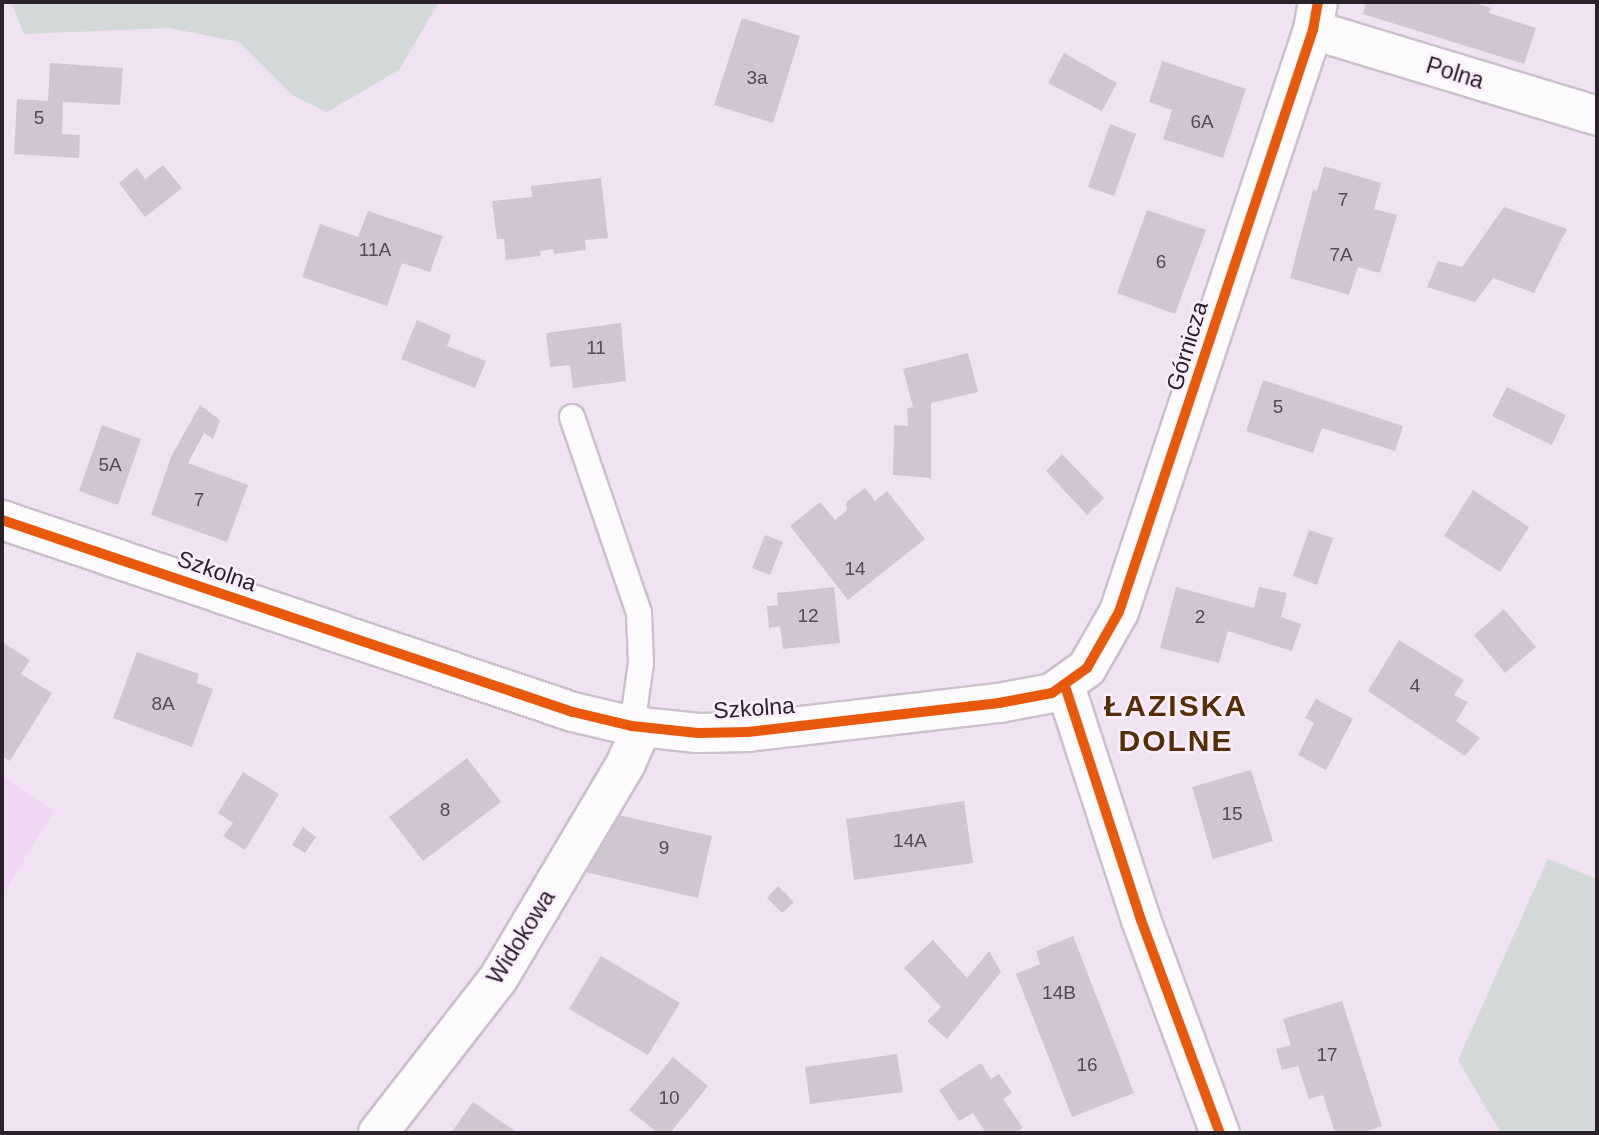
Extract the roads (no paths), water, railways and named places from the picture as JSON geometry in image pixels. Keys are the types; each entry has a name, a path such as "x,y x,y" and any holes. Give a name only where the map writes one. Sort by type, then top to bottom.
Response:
{"street":[{"name":"Polna","path":"1315,16 1597,116"},
{"name":"Górnicza","path":"1065,686 1104,645 1119,612 1315,16"},
{"name":"Szkolna","path":"2,520 573,712 637,727 698,733 748,732 999,703 1065,686"},
{"path":"1065,686 1141,920 1220,1133"},
{"name":"Widokowa","path":"378,1133 498,979 626,763 637,727"}],"lane":[{"path":"572,417 639,613 641,663 637,727"}],"district":[{"name":"ŁAZISKA DOLNE","path":"1176,723"}]}
